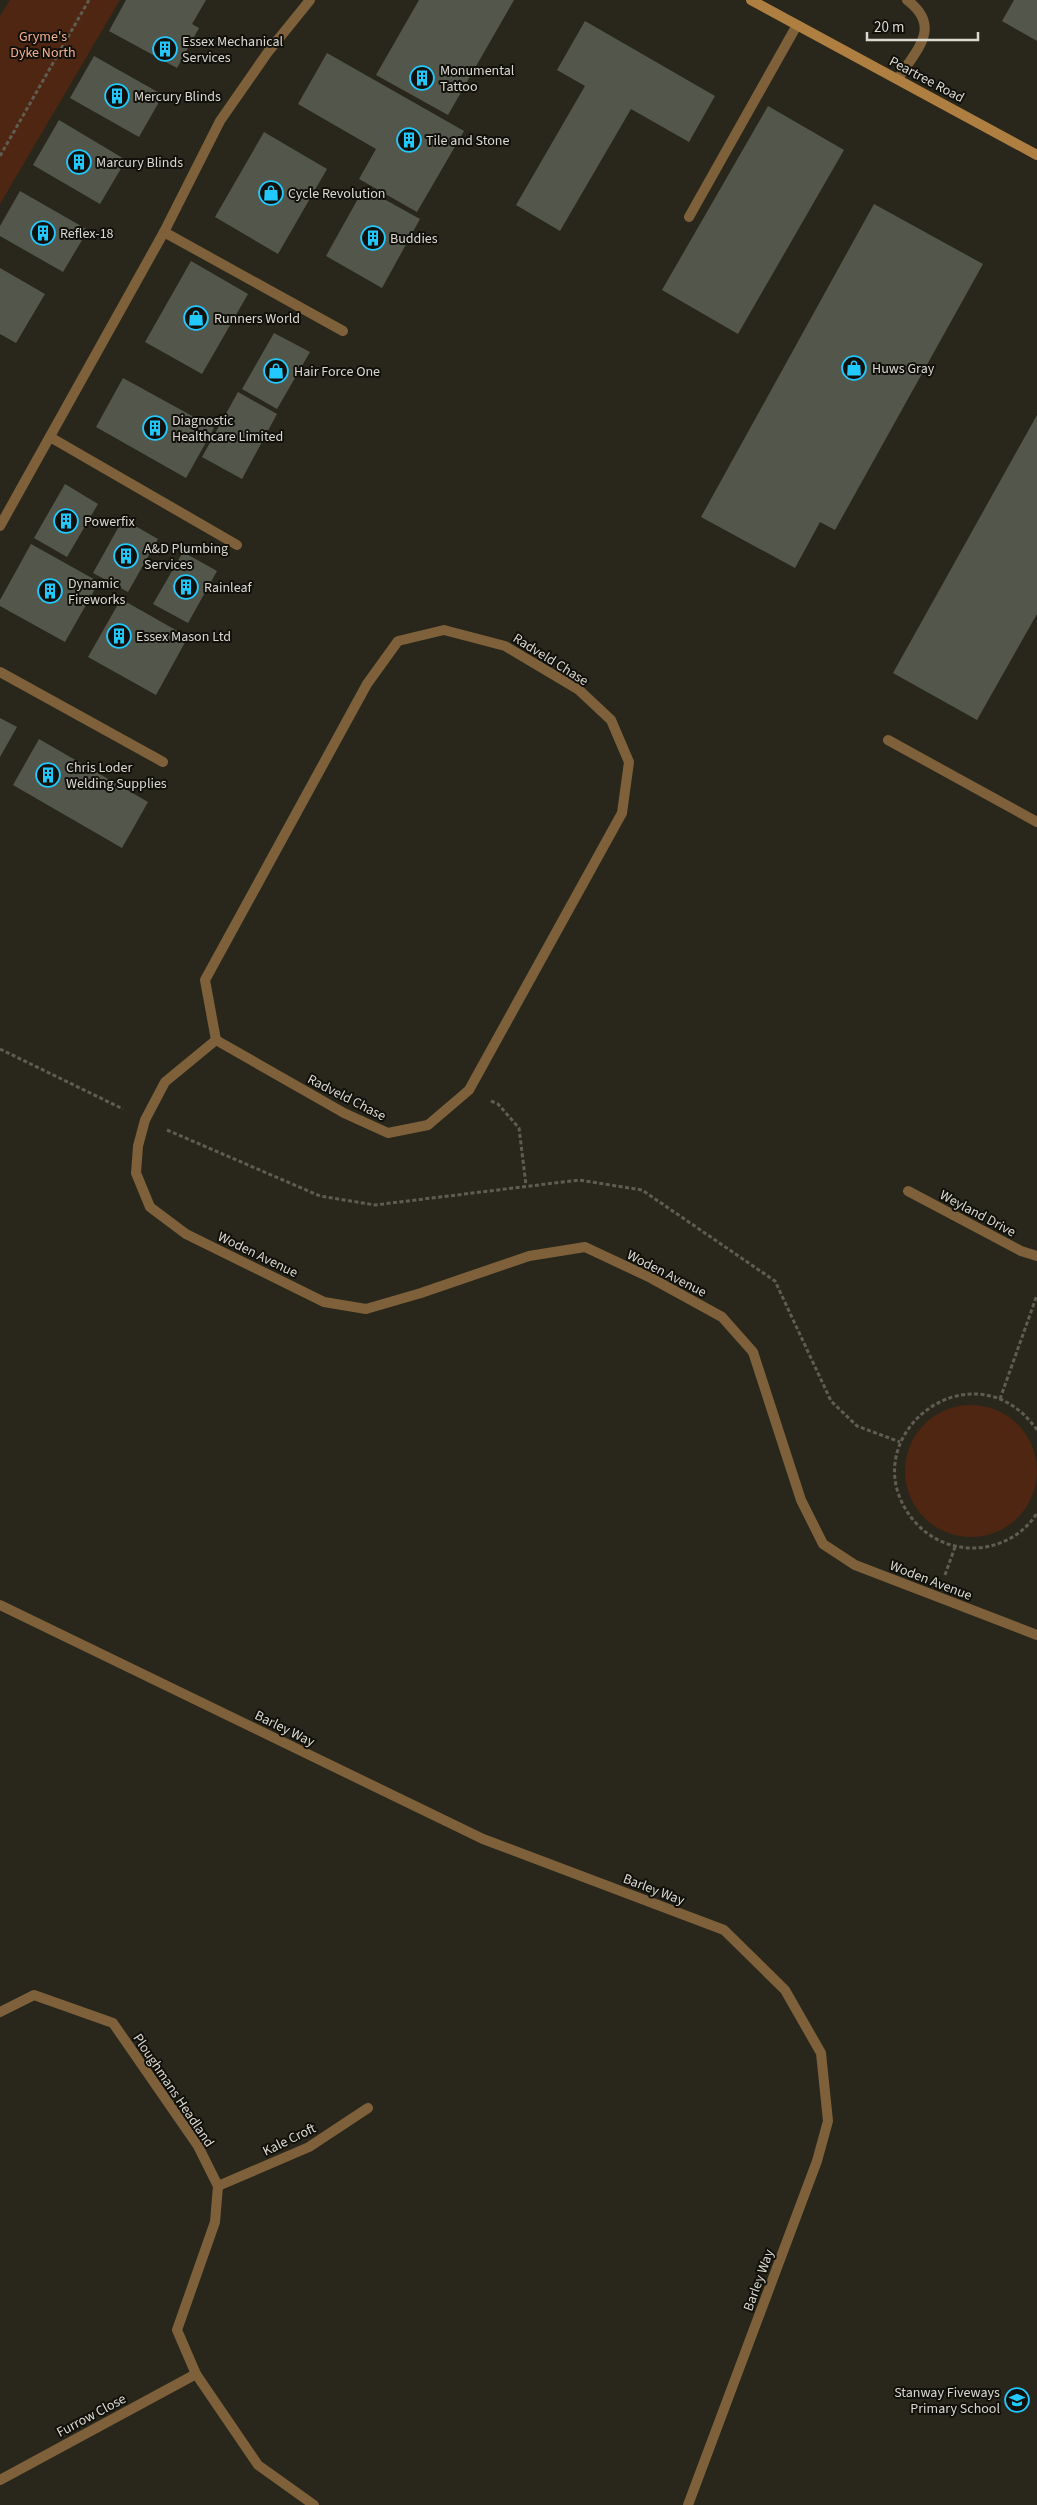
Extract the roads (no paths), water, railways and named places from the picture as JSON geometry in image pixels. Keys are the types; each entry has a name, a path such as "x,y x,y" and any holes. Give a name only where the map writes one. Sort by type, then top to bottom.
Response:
{"street":[{"path":"0,526 164,232 220,121 268,52 310,0"},
{"name":"Peartree Road","path":"751,0 1037,155"},
{"path":"898,79 926,34 924,17 907,0"},
{"path":"689,216 797,25"},
{"path":"164,232 342,331"},
{"path":"50,437 237,545"},
{"name":"Radveld Chase","path":"444,630 505,646 579,690 611,720 629,762 622,813 468,1090 428,1125 388,1133 344,1113 216,1040 205,980 367,684 398,641 444,630"},
{"path":"0,672 164,762"},
{"path":"888,740 1037,822"},
{"name":"Woden Avenue","path":"216,1040 165,1082 145,1120 138,1146 136,1173 150,1207 186,1234 324,1302 366,1308 421,1293 529,1256 584,1247 642,1274 722,1317 753,1352 802,1500 823,1544 855,1565 1037,1635"},
{"name":"Weyland Drive","path":"908,1192 1021,1251 1037,1256"},
{"name":"Barley Way","path":"0,1605 484,1839 724,1930 785,1990 821,2053 828,2121 817,2161 688,2505"},
{"name":"Ploughmans Headland","path":"0,2012 34,1994 113,2023 198,2146 218,2186 216,2222 178,2330 196,2374 258,2465 314,2505"},
{"name":"Kale Croft","path":"218,2186 309,2147 368,2108"},
{"name":"Furrow Close","path":"0,2480 196,2374"}],"place":[{"name":"Essex Mechanical Services","path":"165,49"},
{"name":"Monumental Tattoo","path":"422,78"},
{"name":"Mercury Blinds","path":"117,96"},
{"name":"Tile and Stone","path":"409,140"},
{"name":"Marcury Blinds","path":"79,162"},
{"name":"Cycle Revolution","path":"271,193"},
{"name":"Reflex-18","path":"43,233"},
{"name":"Buddies","path":"373,238"},
{"name":"Runners World","path":"196,318"},
{"name":"Huws Gray","path":"854,368"},
{"name":"Hair Force One","path":"276,371"},
{"name":"Diagnostic Healthcare Limited","path":"155,428"},
{"name":"Powerfix","path":"66,521"},
{"name":"A&D Plumbing Services","path":"126,556"},
{"name":"Rainleaf","path":"186,587"},
{"name":"Dynamic Fireworks","path":"50,591"},
{"name":"Essex Mason Ltd","path":"119,636"},
{"name":"Chris Loder Welding Supplies","path":"48,775"},
{"name":"Stanway Fiveways Primary School","path":"1017,2400"}],"park label":[{"name":"Gryme's Dyke North","path":"43,44"}]}
